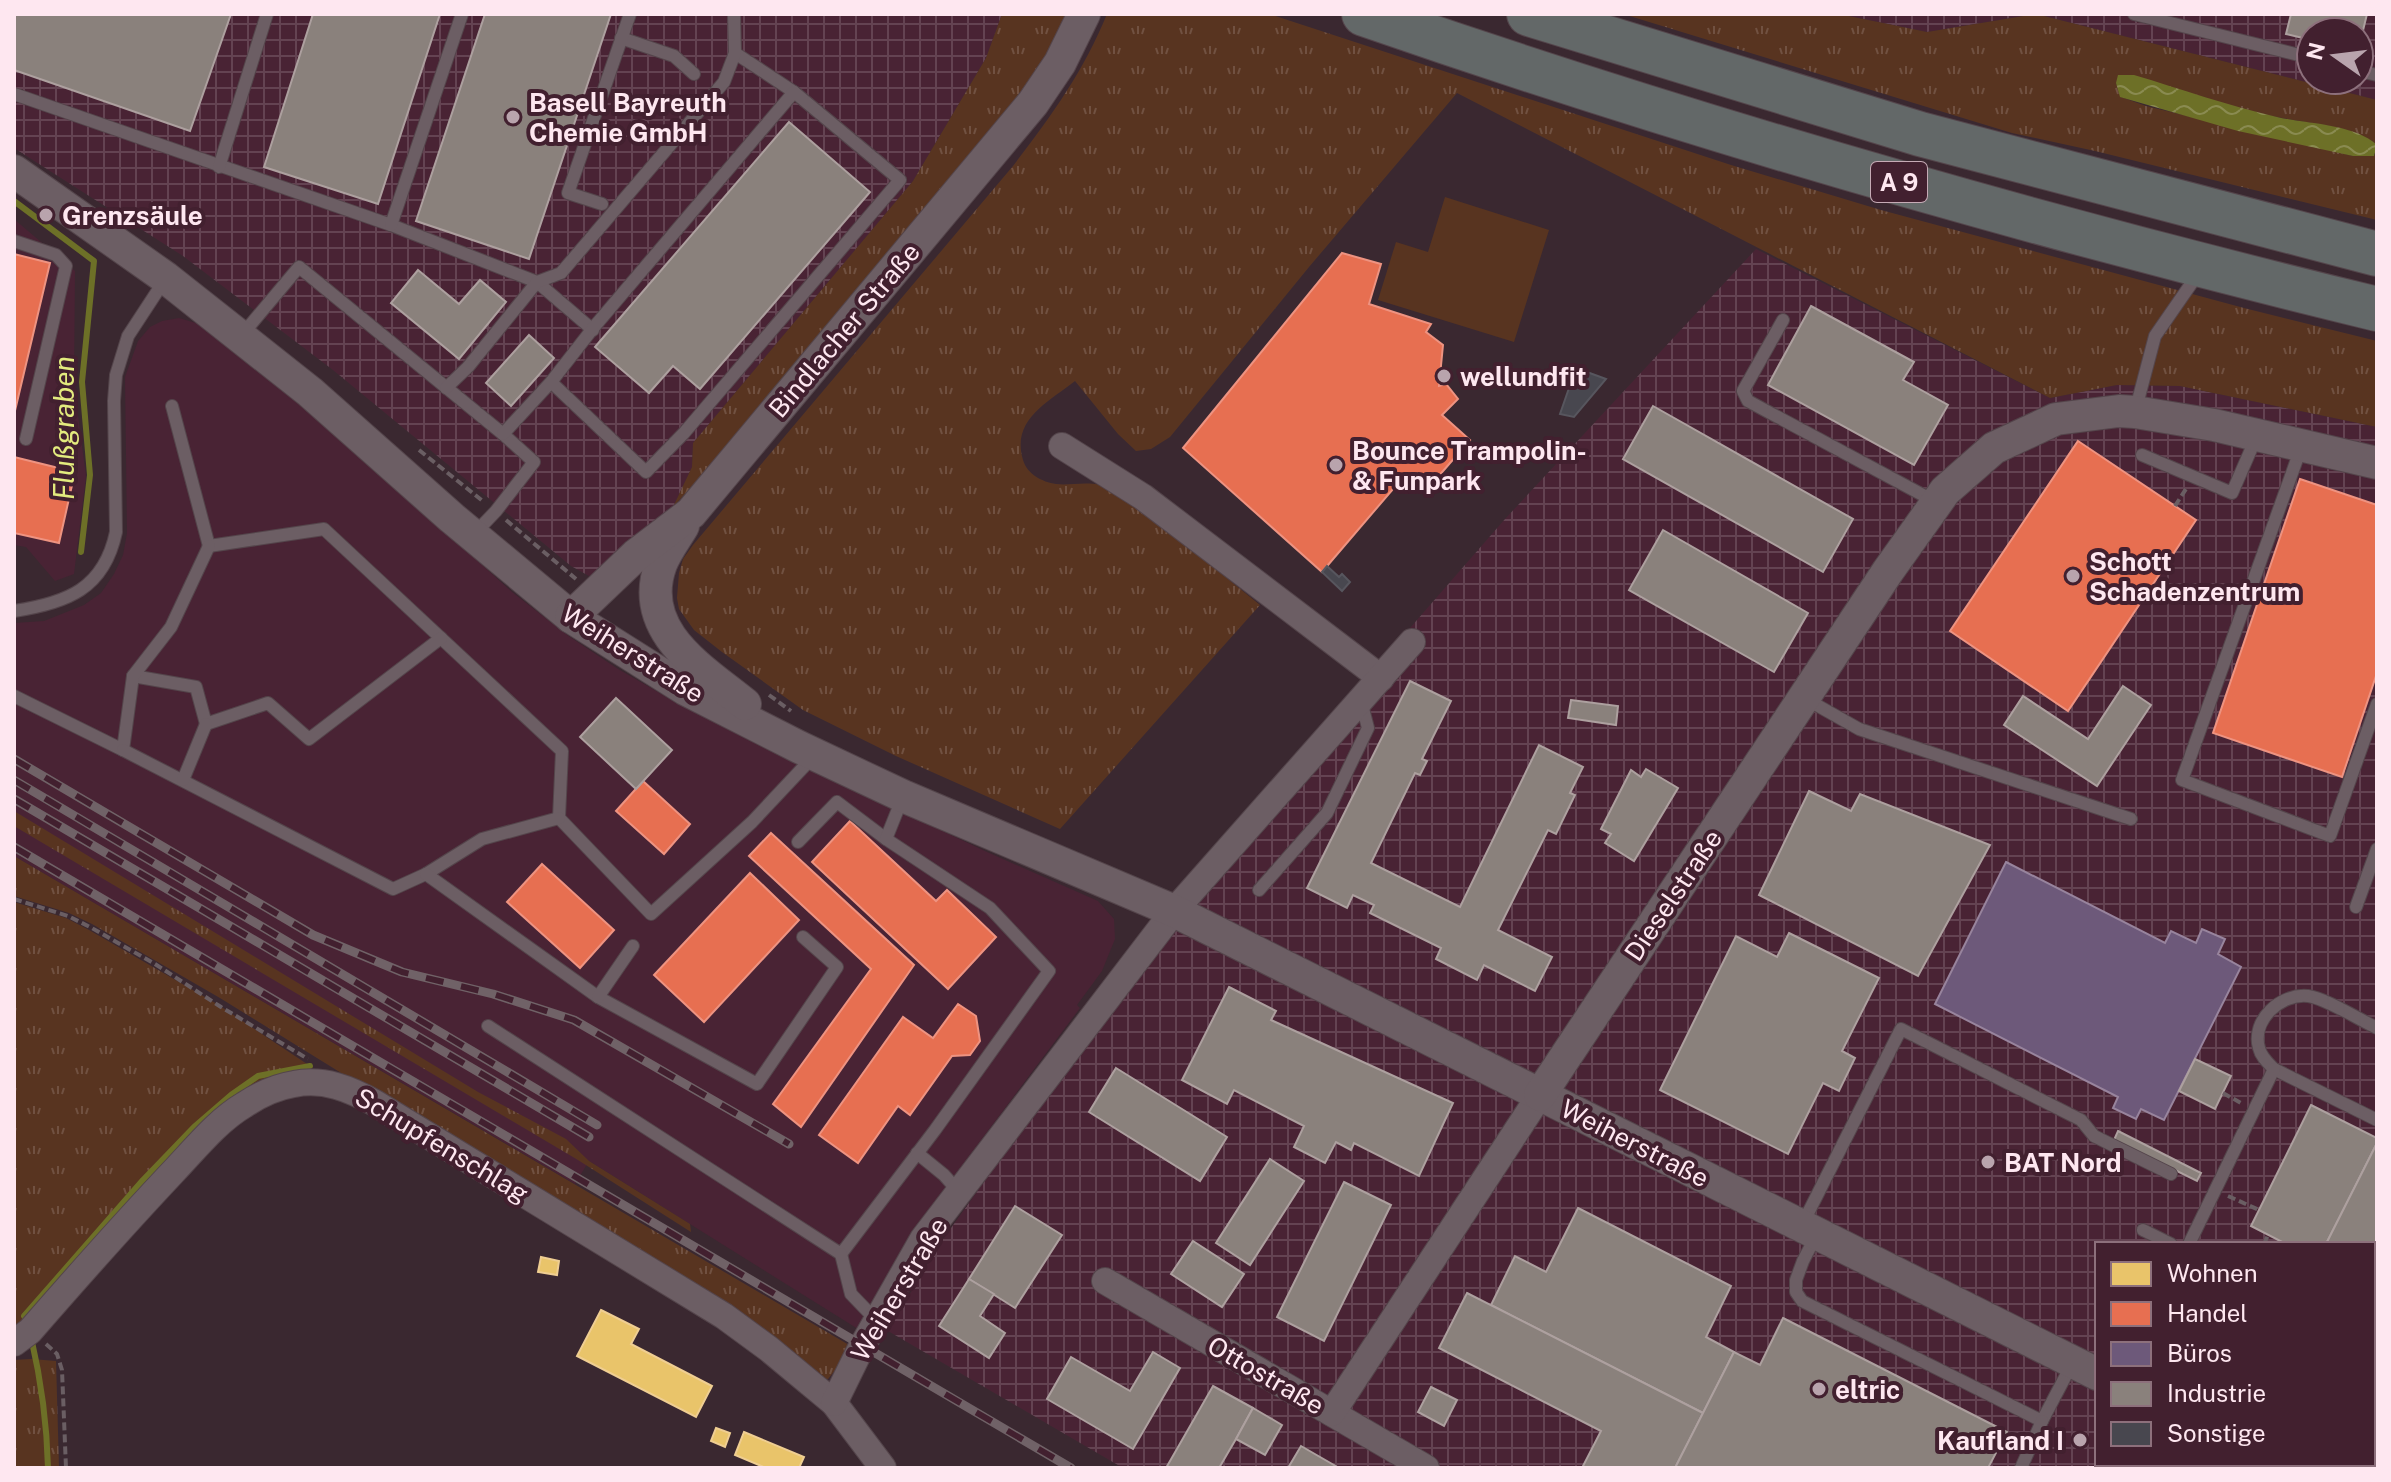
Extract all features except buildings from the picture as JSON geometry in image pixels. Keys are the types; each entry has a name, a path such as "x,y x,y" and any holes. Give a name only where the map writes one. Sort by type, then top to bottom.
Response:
{"highway":[{"name":"A 9","path":"1364,14 1742,137 2203,266 2377,309"},
{"name":"A 9","path":"1529,14 1920,134 2377,254"}],"street":[{"name":"Bindlacher Straße","path":"571,617 636,555 691,513 1033,103 1060,63 1084,14"},
{"name":"Weiherstraße","path":"20,175 166,278 310,392 472,536 571,617 685,689 804,740 903,796 1174,911 2085,1368"},
{"name":"Dieselstraße","path":"1332,1413 1888,571 1945,491 1994,448 2056,419 2119,411 2214,425 2377,463"},
{"path":"1062,446 1143,497 1381,678"},
{"path":"691,513 662,563 657,579 656,595 668,637 685,656 804,740"},
{"name":"Weiherstraße","path":"834,1403 923,1239 1174,911 1412,642"},
{"name":"Schupfenschlag","path":"22,1337 136,1211 241,1106 267,1092 295,1083 336,1085 375,1103 724,1316 834,1403 883,1468"},
{"name":"Ottostraße","path":"1105,1281 1426,1468"}],"lane":[{"path":"219,167 267,14"},
{"path":"391,225 462,14"},
{"path":"602,204 568,193 630,14"},
{"path":"446,388 468,367 537,282 561,273 724,82 735,53 734,14"},
{"path":"2134,14 2295,54"},
{"path":"621,38 674,56 694,74"},
{"path":"551,382 646,472 684,433 900,180 794,92 735,53"},
{"path":"503,434 551,382 794,92"},
{"path":"14,94 391,225 537,282 593,330"},
{"path":"14,241 56,255 66,266 26,439"},
{"path":"2135,412 2155,336 2203,266"},
{"path":"240,337 299,267 503,434 534,462 472,536"},
{"path":"14,611 43,607 77,593 92,583 112,552 116,532 116,375 128,336 166,278"},
{"path":"1783,320 1743,391 1748,401 1937,502"},
{"path":"123,750 133,676 171,627 209,546 172,406"},
{"path":"2142,455 2232,493 2257,435"},
{"path":"2302,445 2182,780 2330,836 2377,704"},
{"path":"209,546 324,529 562,751 559,818 651,914 752,822 804,740"},
{"path":"206,724 268,703 309,739 441,638"},
{"path":"133,676 196,687 206,724 183,780"},
{"path":"14,696 393,889 426,874 482,839 559,818"},
{"path":"1804,698 1859,729 2131,819"},
{"path":"1259,890 1327,813 1368,728 1361,701"},
{"path":"886,839 903,796"},
{"path":"798,842 837,802 886,839 990,908 1049,971 841,1254"},
{"path":"2356,907 2377,849"},
{"path":"426,874 598,997 757,1084 837,967 803,937"},
{"path":"598,997 633,946"},
{"path":"2377,1028 2311,996 2295,996 2282,1000 2270,1009 2259,1034 2258,1048 2274,1069 2377,1120"},
{"path":"488,1026 841,1254 851,1294 877,1321"},
{"path":"2042,1421 1802,1301 1796,1292 1796,1280 1809,1230 1901,1029 2081,1120 2094,1136 2171,1174"},
{"path":"2190,1242 2274,1069"},
{"path":"917,1153 959,1192"},
{"path":"2143,1230 2167,1242"},
{"path":"2021,1468 2042,1421 2085,1368"}],"path":[{"path":"412,445 577,580 598,590"},
{"path":"762,690 804,740"},
{"path":"14,899 68,916 155,964 313,1062 336,1085"},
{"path":"2215,1189 2259,1210"},
{"path":"2265,1242 2268,1235"},
{"path":"22,1337 57,1354 62,1370 66,1468"}],"shaded area":[{"path":"14,14 1002,14 986,58 913,181 693,443 692,467 673,507 607,568 589,576 571,566 333,370 183,256 14,148"},
{"path":"1839,14 2036,14 1927,32"},
{"path":"2036,14 2377,14 2377,100 2361,96 2375,96 2375,16 2295,16 2295,79"},
{"path":"14,219 75,271 74,384 86,476 74,574 55,581 26,547 14,545"},
{"path":"1756,249 2050,398 2117,385 2180,386 2377,427 2377,1468 1123,1468 888,1331 936,1249 1117,996 1369,675 1505,519"},
{"path":"179,318 206,326 301,400 512,592 618,669 749,739 1098,901 1114,919 1115,939 1102,971 1077,1005 1080,1008 912,1232 858,1329 589,1161 575,1184 14,856 14,623 44,621 84,605 101,593 114,574 123,555 127,533 125,377 138,341 150,327"}],"green space":[{"path":"1002,14 1069,14 1023,96 756,416 673,507 692,467 693,443 913,181 986,58"},
{"path":"1107,14 1269,14 1731,165 1881,210 2377,341 2377,427 2180,386 2117,385 2050,398 1457,93 1170,437 1151,449 1136,451 1118,434 1075,381 1043,405 1027,423 1021,446 1025,465 1032,473 1051,483 1090,484 1110,489 1168,530 1260,605 1060,829 896,756 803,710 694,630 679,609 677,598 683,559 693,545 1013,166 1065,93 1088,55"},
{"path":"1623,14 1839,14 1927,32 2036,14 2295,79 2295,96 2361,96 2377,100 2377,145 2342,129 2116,83 2121,97 2146,106 2353,156 2374,156 2377,150 2377,220 2012,133"},
{"path":"1445,197 1549,230 1514,342 1378,300 1396,242 1428,252"},
{"path":"14,811 478,1092 566,1139 589,1161 690,1224 691,1232 578,1160 14,826"},
{"path":"14,856 849,1345 840,1364 828,1379 818,1378 564,1211 220,998 92,924 69,913 14,896"},
{"path":"14,902 66,918 89,930 217,1004 310,1066 313,1073 264,1085 14,1332"},
{"path":"14,1360 56,1361 59,1468 14,1468"}],"water":[{"path":"2118,75 2134,75 2259,113 2356,133 2377,145 2374,156 2353,156 2238,131 2120,97 2116,83"}],"waterway":[{"name":"Flußgraben","path":"14,201 94,261 82,382 90,475 81,552"},
{"path":"27,1322 24,1316 143,1180 194,1127 258,1076 310,1066"},
{"path":"31,1337 43,1402 48,1468"}],"railway":[{"path":"14,759 313,935 402,972 493,994 574,1020 789,1144"},
{"path":"14,780 597,1125"},
{"path":"14,799 589,1137"},
{"path":"14,847 1071,1468"}],"place":[{"name":"Basell Bayreuth Chemie GmbH","path":"513,117"},
{"name":"Grenzsäule","path":"46,215"},
{"name":"wellundfit","path":"1444,376"},
{"name":"Bounce Trampolin- & Funpark","path":"1336,465"},
{"name":"Schott Schadenzentrum","path":"2073,576"},
{"name":"BAT Nord","path":"1988,1162"},
{"name":"eltric","path":"1819,1389"},
{"name":"Kaufland I","path":"2080,1440"}]}
